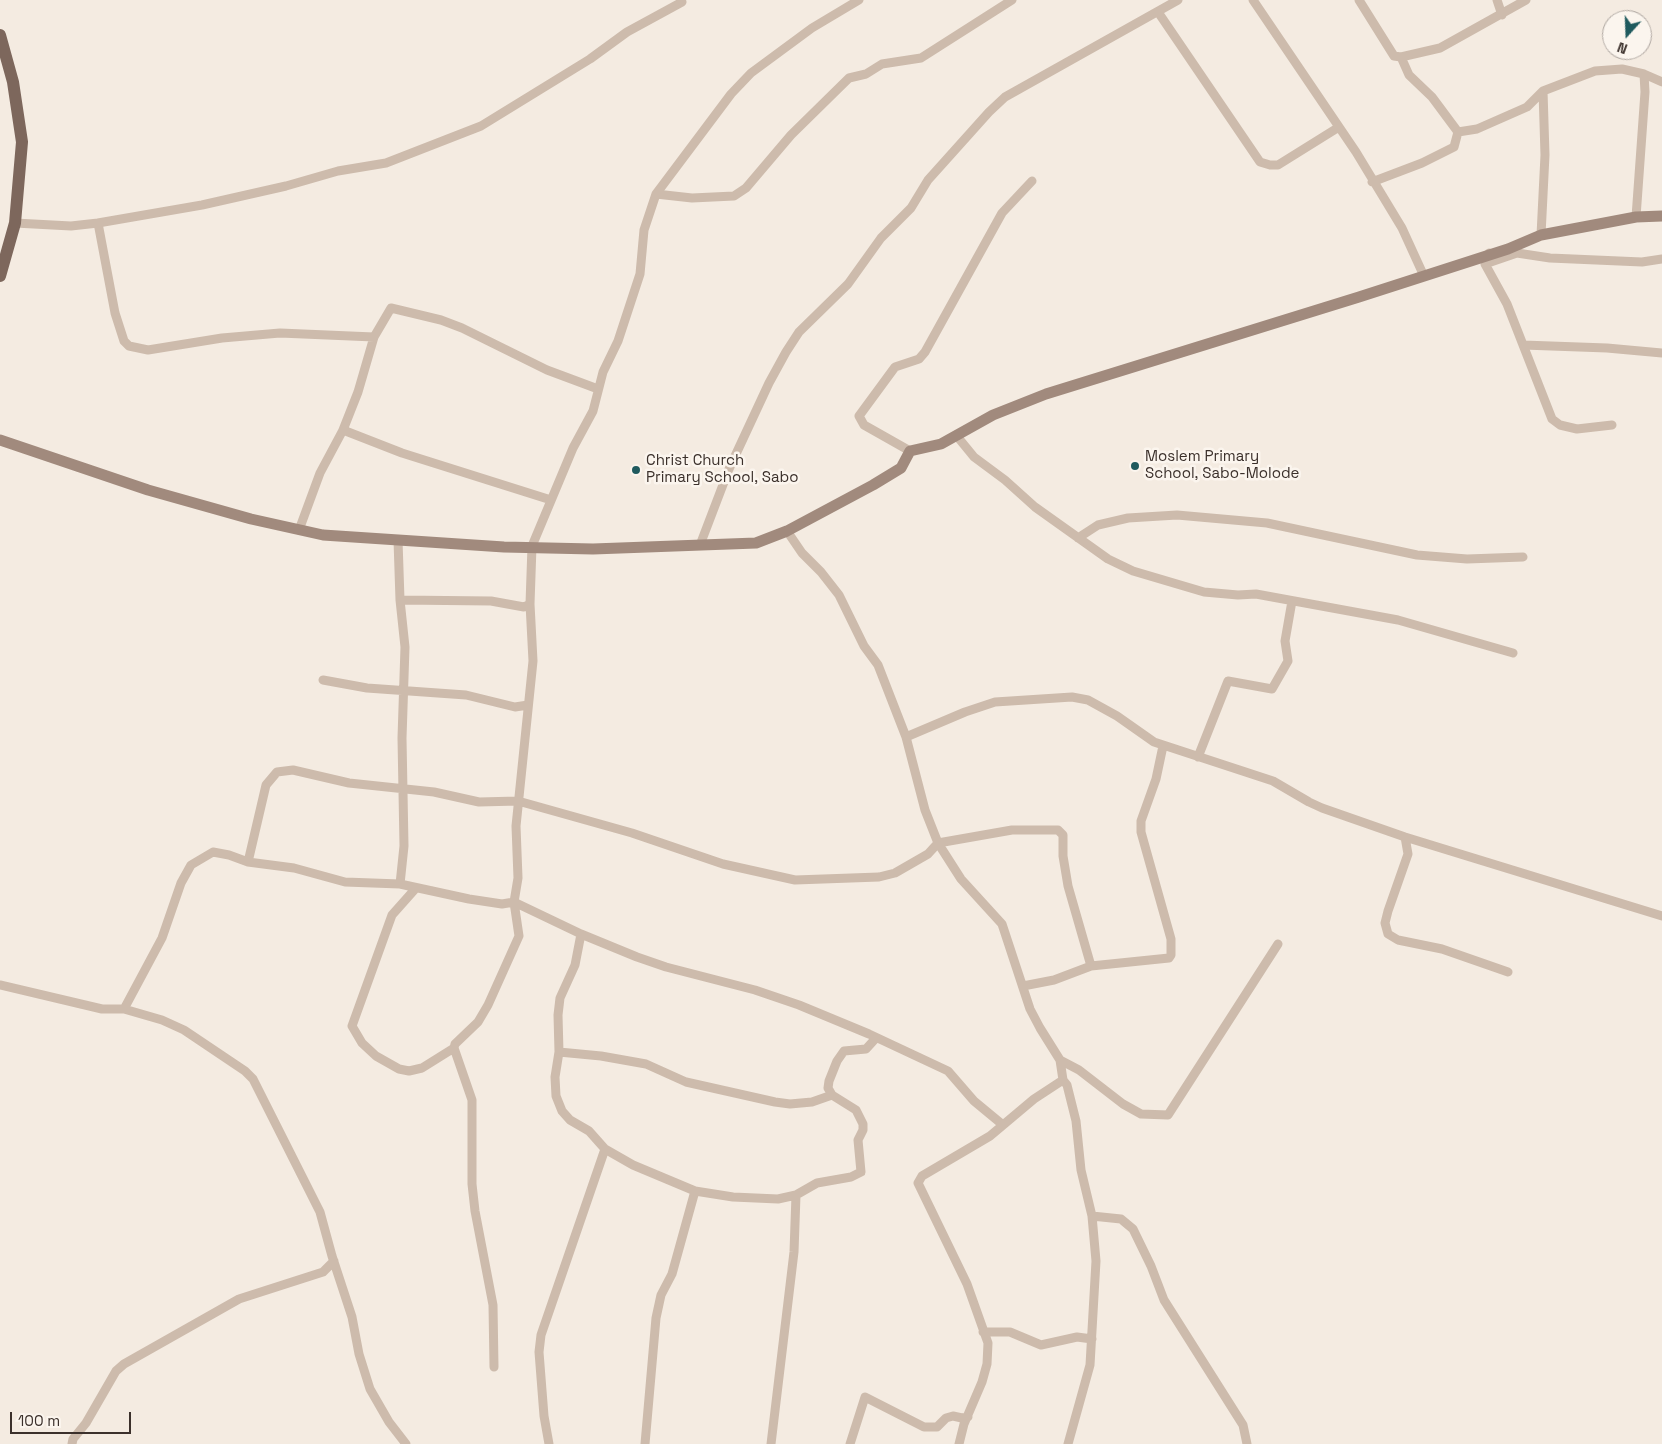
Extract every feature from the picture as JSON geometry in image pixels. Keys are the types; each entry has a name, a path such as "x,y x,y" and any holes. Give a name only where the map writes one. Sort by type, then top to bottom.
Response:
{"main road":[{"path":"0,35 13,82 22,142 21,178 15,223 0,276"}],"street":[{"path":"416,888 392,915 352,1026 362,1043 376,1056 398,1068 409,1071 422,1068 454,1048 455,1044 478,1022 510,962 519,936 514,902 518,878 516,833 534,639 530,604 532,546 573,448 593,411 603,372 614,352 640,274 644,230 656,194 731,94 751,73 812,28 859,0"},
{"path":"656,194 692,198 734,196 746,188 792,135 849,78 866,74 882,64 921,58 1012,0"},
{"path":"700,545 733,461 769,383 786,352 799,332 848,284 881,238 910,208 928,180 988,112 1005,97 1178,0"},
{"path":"1359,0 1394,56 1402,58 1440,48 1526,0"},
{"path":"1497,0 1502,15"},
{"path":"1256,1 1402,228 1423,274"},
{"path":"15,223 71,226 98,223 286,186 338,170 386,163 449,139 496,117 590,59 627,32 682,2"},
{"path":"1158,12 1260,162 1278,165 1339,128"},
{"path":"1402,58 1409,75 1432,97 1458,132"},
{"path":"1458,132 1478,129 1527,106 1543,90 1602,69 1622,69 1644,74 1662,82"},
{"path":"1636,217 1645,92 1644,74"},
{"path":"1540,235 1545,155 1543,90"},
{"path":"1372,182 1422,163 1454,148 1458,132"},
{"path":"1032,181 1002,213 925,352 918,358 895,367 858,416 864,425 910,451 941,444 1013,406 1046,394 1359,297 1423,274 1517,253 1558,258 1642,262 1662,259"},
{"path":"1487,259 1540,235 1636,217 1662,216"},
{"path":"98,223 115,313 124,341 129,346 148,350 222,338 280,333 374,337"},
{"path":"1487,259 1507,304 1552,419 1556,423 1577,429 1612,426"},
{"path":"299,530 320,473 343,430 358,392 374,337 391,308 427,316 462,328 548,370 598,389"},
{"path":"1523,345 1662,352"},
{"path":"343,430 402,453 551,500"},
{"path":"956,435 974,457 987,469 1005,480 1035,506 1119,566 1150,578 1204,592 1238,596 1256,594 1398,620 1513,653"},
{"path":"0,440 148,490 324,535 504,547 630,549 756,543 787,532 901,468 910,451"},
{"path":"1078,538 1098,525 1128,518 1177,515 1267,523 1417,555 1467,559 1523,557"},
{"path":"787,532 802,553 821,572 839,595 864,646 878,666 906,737 925,810 938,843 961,879 1002,924 1023,986 1040,1028 1060,1060 1063,1080 1067,1085 1076,1121 1081,1170 1092,1216 1096,1261 1090,1365 1068,1444"},
{"path":"398,540 400,600 405,647 404,846 400,884"},
{"path":"400,600 491,601 524,607 530,604"},
{"path":"1198,757 1228,681 1272,689 1288,660 1285,642 1292,601"},
{"path":"322,680 367,688 466,695 515,707 528,705"},
{"path":"906,737 965,712 995,702 1072,697 1099,704 1164,746 1273,781 1309,802 1405,837 1662,916"},
{"path":"1023,986 1054,980 1091,966 1169,958 1171,955 1171,939 1141,832 1140,820 1156,779 1164,746"},
{"path":"248,862 266,785 277,772 293,770 349,784 434,792 479,802 518,801 646,838 723,864 795,880 879,877 895,873 928,854 938,843 1012,830 1061,831 1068,886 1091,966"},
{"path":"1405,837 1408,854 1388,911 1385,923 1388,934 1398,940 1442,949 1508,972"},
{"path":"124,1009 162,938 181,883 191,865 213,852 229,855 248,862 294,868 345,882 400,884 502,904 514,902 581,934 666,967 755,990 799,1005 876,1038 948,1071 974,1101 1003,1125"},
{"path":"581,934 575,964 560,998 558,1015 559,1052 555,1077 556,1096 562,1111 570,1120 589,1131 605,1149 633,1166 695,1191 733,1197 778,1199 796,1195 817,1183 851,1177 861,1172 858,1140 863,1130 863,1124 856,1110 832,1095 828,1088 831,1074 844,1051 866,1049 876,1038"},
{"path":"1060,1060 1079,1070 1123,1104 1141,1114 1168,1115 1278,944"},
{"path":"0,984 102,1010 124,1009 162,1020 184,1030 235,1064 253,1079 312,1192 325,1226 352,1317 359,1354 370,1389 389,1422 406,1444"},
{"path":"454,1048 472,1100 472,1184 475,1211 493,1305 494,1367"},
{"path":"559,1052 601,1056 646,1064 686,1082 775,1102 790,1104 812,1102 832,1095"},
{"path":"959,1444 987,1364 988,1342 983,1332 974,1299 918,1183 922,1176 990,1136 1034,1099 1063,1080"},
{"path":"550,1444 544,1416 539,1352 541,1335 605,1149"},
{"path":"645,1444 656,1318 661,1295 672,1274 695,1191"},
{"path":"771,1444 794,1252 796,1195"},
{"path":"1092,1216 1121,1219 1133,1229 1147,1256 1164,1300 1200,1355 1227,1403 1243,1425 1247,1444"},
{"path":"72,1444 73,1438 86,1423 116,1372 124,1364 239,1299 323,1272 334,1261"},
{"path":"983,1332 1010,1332 1041,1345 1077,1337 1092,1339"},
{"path":"850,1444 865,1397 924,1427 937,1427 946,1418 953,1416 962,1418 968,1416"}],"place":[{"name":"Moslem Primary School, Sabo-Molode","path":"1135,466"},
{"name":"Christ Church Primary School, Sabo","path":"636,470"}]}
